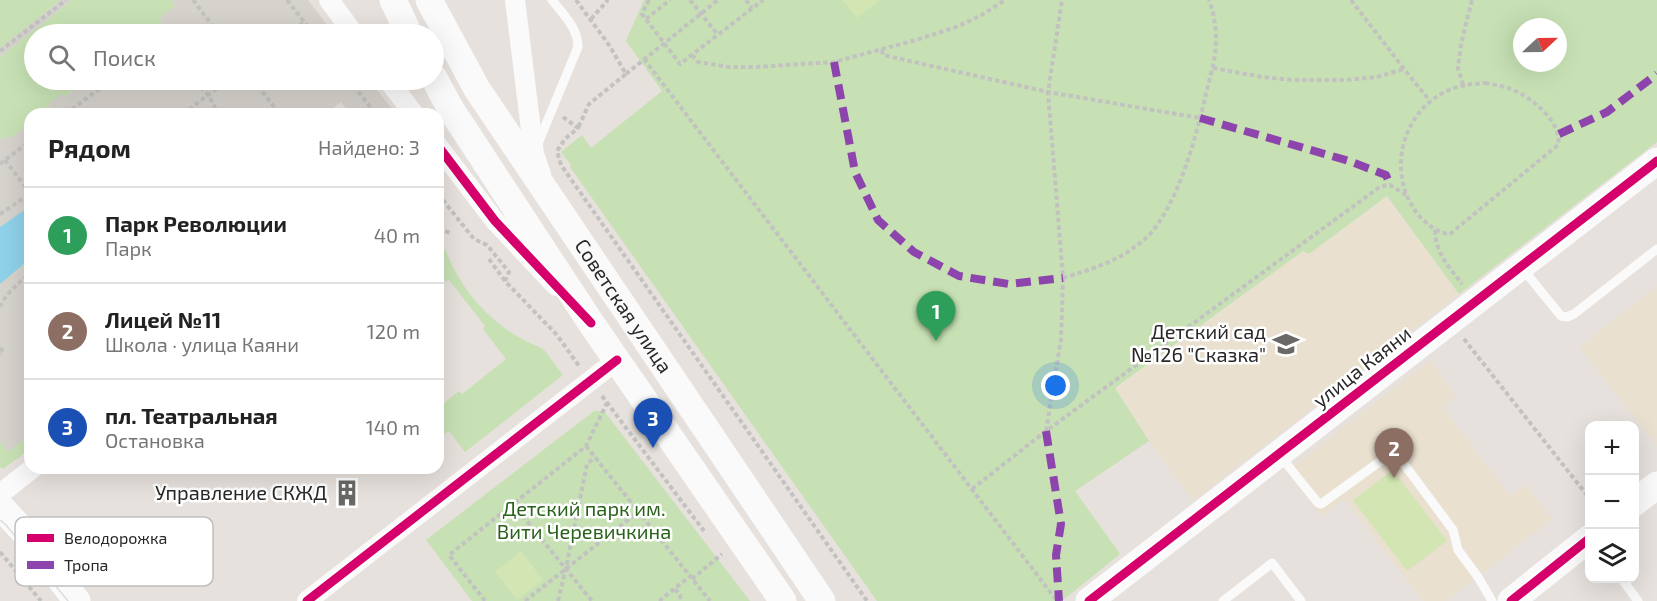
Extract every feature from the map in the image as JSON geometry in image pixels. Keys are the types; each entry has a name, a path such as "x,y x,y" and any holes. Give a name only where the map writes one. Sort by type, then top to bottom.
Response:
{"main road":[{"path":"393,0 404,24"},
{"name":"Советская улица","path":"429,0 442,24"},
{"name":"Советская улица","path":"444,28 477,88 822,601"},
{"name":"Советская улица","path":"440,90 450,108 617,360 735,553 783,601"},
{"name":"улица Каяни","path":"1089,601 1657,161"},
{"path":"1639,500 1657,485"},
{"path":"0,506 15,522"},
{"path":"735,553 776,533"},
{"path":"1511,601 1585,542"},
{"path":"65,586 77,601"}],"street":[{"path":"329,0 347,24"},
{"path":"515,0 534,154 551,199"},
{"path":"396,90 409,108"},
{"path":"444,155 495,221 591,323"},
{"path":"307,601 617,360"},
{"path":"0,494 25,474"}],"lane":[{"path":"534,154 578,47 578,38 573,27 552,0"},
{"path":"1520,266 1561,316 1567,316 1574,314 1657,249"},
{"path":"1279,454 1321,504 1389,455 1398,456 1453,530 1458,550 1492,601"},
{"path":"1223,601 1272,563 1302,601"},
{"path":"1624,583 1638,601"}],"path":[{"path":"35,24 66,0"},
{"path":"193,0 211,24"},
{"path":"287,0 306,24"},
{"path":"576,0 609,45 626,74"},
{"path":"591,19 608,0"},
{"path":"649,0 642,14 680,64 763,0"},
{"path":"646,19 670,0"},
{"path":"690,0 718,35"},
{"path":"718,0 589,104 578,128 557,151 561,165 867,601"},
{"path":"746,0 752,8"},
{"path":"692,55 698,62 729,67 834,62 956,27 980,16 1005,0"},
{"path":"1046,431 1061,339 1063,279 1048,92 1062,0"},
{"path":"1063,279 1120,258 1146,238 1167,208 1191,152 1213,68 1216,40 1214,18 1209,0"},
{"path":"1351,0 1430,101"},
{"path":"1462,86 1458,68 1461,44 1472,0"},
{"path":"300,24 304,21"},
{"path":"0,51 24,32"},
{"path":"882,50 883,55 1048,92 1200,118"},
{"path":"644,59 1057,601"},
{"path":"1213,68 1294,80 1345,80 1377,77 1404,69"},
{"path":"1485,83 1514,90 1527,97 1552,121 1559,134 1559,139 1558,145 1450,234 1441,233 1413,208 1406,195 1400,166 1401,151 1411,123 1420,111 1443,93 1462,86 1485,83"},
{"path":"74,108 98,90"},
{"path":"205,90 215,108"},
{"path":"190,108 214,90"},
{"path":"261,90 275,108"},
{"path":"357,90 371,108"},
{"path":"564,116 578,128"},
{"path":"0,164 24,146"},
{"path":"5,160 24,186"},
{"path":"972,489 1046,431 1381,186 1390,184 1406,195"},
{"path":"0,214 24,198"},
{"path":"444,202 474,239 487,245 509,273 505,281"},
{"path":"1435,230 1435,241 1442,258 1475,301"},
{"path":"444,231 451,233"},
{"path":"489,259 505,281 557,335 708,535"},
{"path":"0,307 12,290 24,279"},
{"path":"1451,321 1585,493"},
{"path":"0,348 3,352 0,354"},
{"path":"485,601 449,555 586,446 607,403"},
{"path":"586,446 710,601"},
{"path":"558,601 587,464 595,457"},
{"path":"513,504 592,601"},
{"path":"525,601 638,512"},
{"path":"0,552 15,570"},
{"path":"658,601 690,578 735,553"},
{"path":"28,586 40,601"},
{"path":"674,588 680,595 681,601"}],"shaded area":[{"path":"61,0 72,0 42,24 30,24"},
{"path":"171,0 308,0 326,24 159,24 163,21 160,17 175,6"},
{"path":"24,29 24,38 0,57 0,48"},
{"path":"74,90 377,90 391,108 346,108 341,102 334,108 50,108 48,104 61,94 65,97"},
{"path":"24,128 24,210 0,227 0,140 6,136 9,139"},
{"name":"Детский сад №126 \"Сказка\"","path":"1388,196 1459,294 1193,501 1149,441 1115,389 1303,250 1309,254"},
{"path":"24,264 24,440 8,452 0,441 0,284"},
{"path":"1657,286 1657,446 1639,421 1579,347"},
{"path":"1430,360 1456,395 1442,407 1511,496 1526,484 1552,519 1446,601 1423,601 1344,499 1322,516 1286,472"}],"green space":[{"path":"0,0 61,0 30,24 24,24 24,29 0,48"},
{"path":"72,0 171,0 175,6 160,17 163,21 159,24 42,24"},
{"path":"644,0 1657,0 1657,142 1459,294 1387,196 1309,254 1303,251 1115,388 1149,441 1075,491 1120,554 1062,601 877,601 561,152 582,135 591,148 662,91 626,41"},
{"path":"842,0 880,0 857,18"},
{"path":"24,38 24,90 74,90 48,105 50,108 24,108 24,129 9,140 6,136 0,140 0,57"},
{"path":"444,247 461,282 480,306 508,330 543,349 563,375 465,452 449,431 444,434 444,403 459,391 462,394 506,359 483,329 485,326 449,280 446,282 444,280"},
{"name":"Детский парк им. Вити Черевичкина","path":"594,411 604,411 750,601 472,601 426,540"},
{"path":"24,440 24,453 3,469 0,467 0,441 8,452"},
{"path":"1393,470 1447,541 1407,571 1353,500"},
{"path":"521,551 543,580 517,600 495,572"}],"water":[{"path":"24,210 24,264 0,284 0,227"}],"tram line":[{"path":"0,520 15,536"},
{"path":"56,586 68,601"}],"marked path":[{"path":"834,62 855,172 878,220 914,252 959,276 1009,284 1063,278"},
{"path":"1559,134 1607,112 1657,74"},
{"path":"1200,118 1349,161 1386,175 1390,185"},
{"path":"1046,431 1061,524 1056,555 1059,601"}],"cycle path":[{"path":"444,154 495,221 591,323"},
{"path":"1089,601 1657,161"},
{"path":"307,601 617,360"},
{"path":"1511,601 1585,542"}],"place":[{"name":"Парк Революции","path":"936,341"},
{"name":"Детский сад №126 \"Сказка\"","path":"1286,344"},
{"name":"пл. Театральная","path":"653,448"},
{"name":"Лицей №11","path":"1394,478"},
{"name":"Управление СКЖД","path":"347,493"}]}
